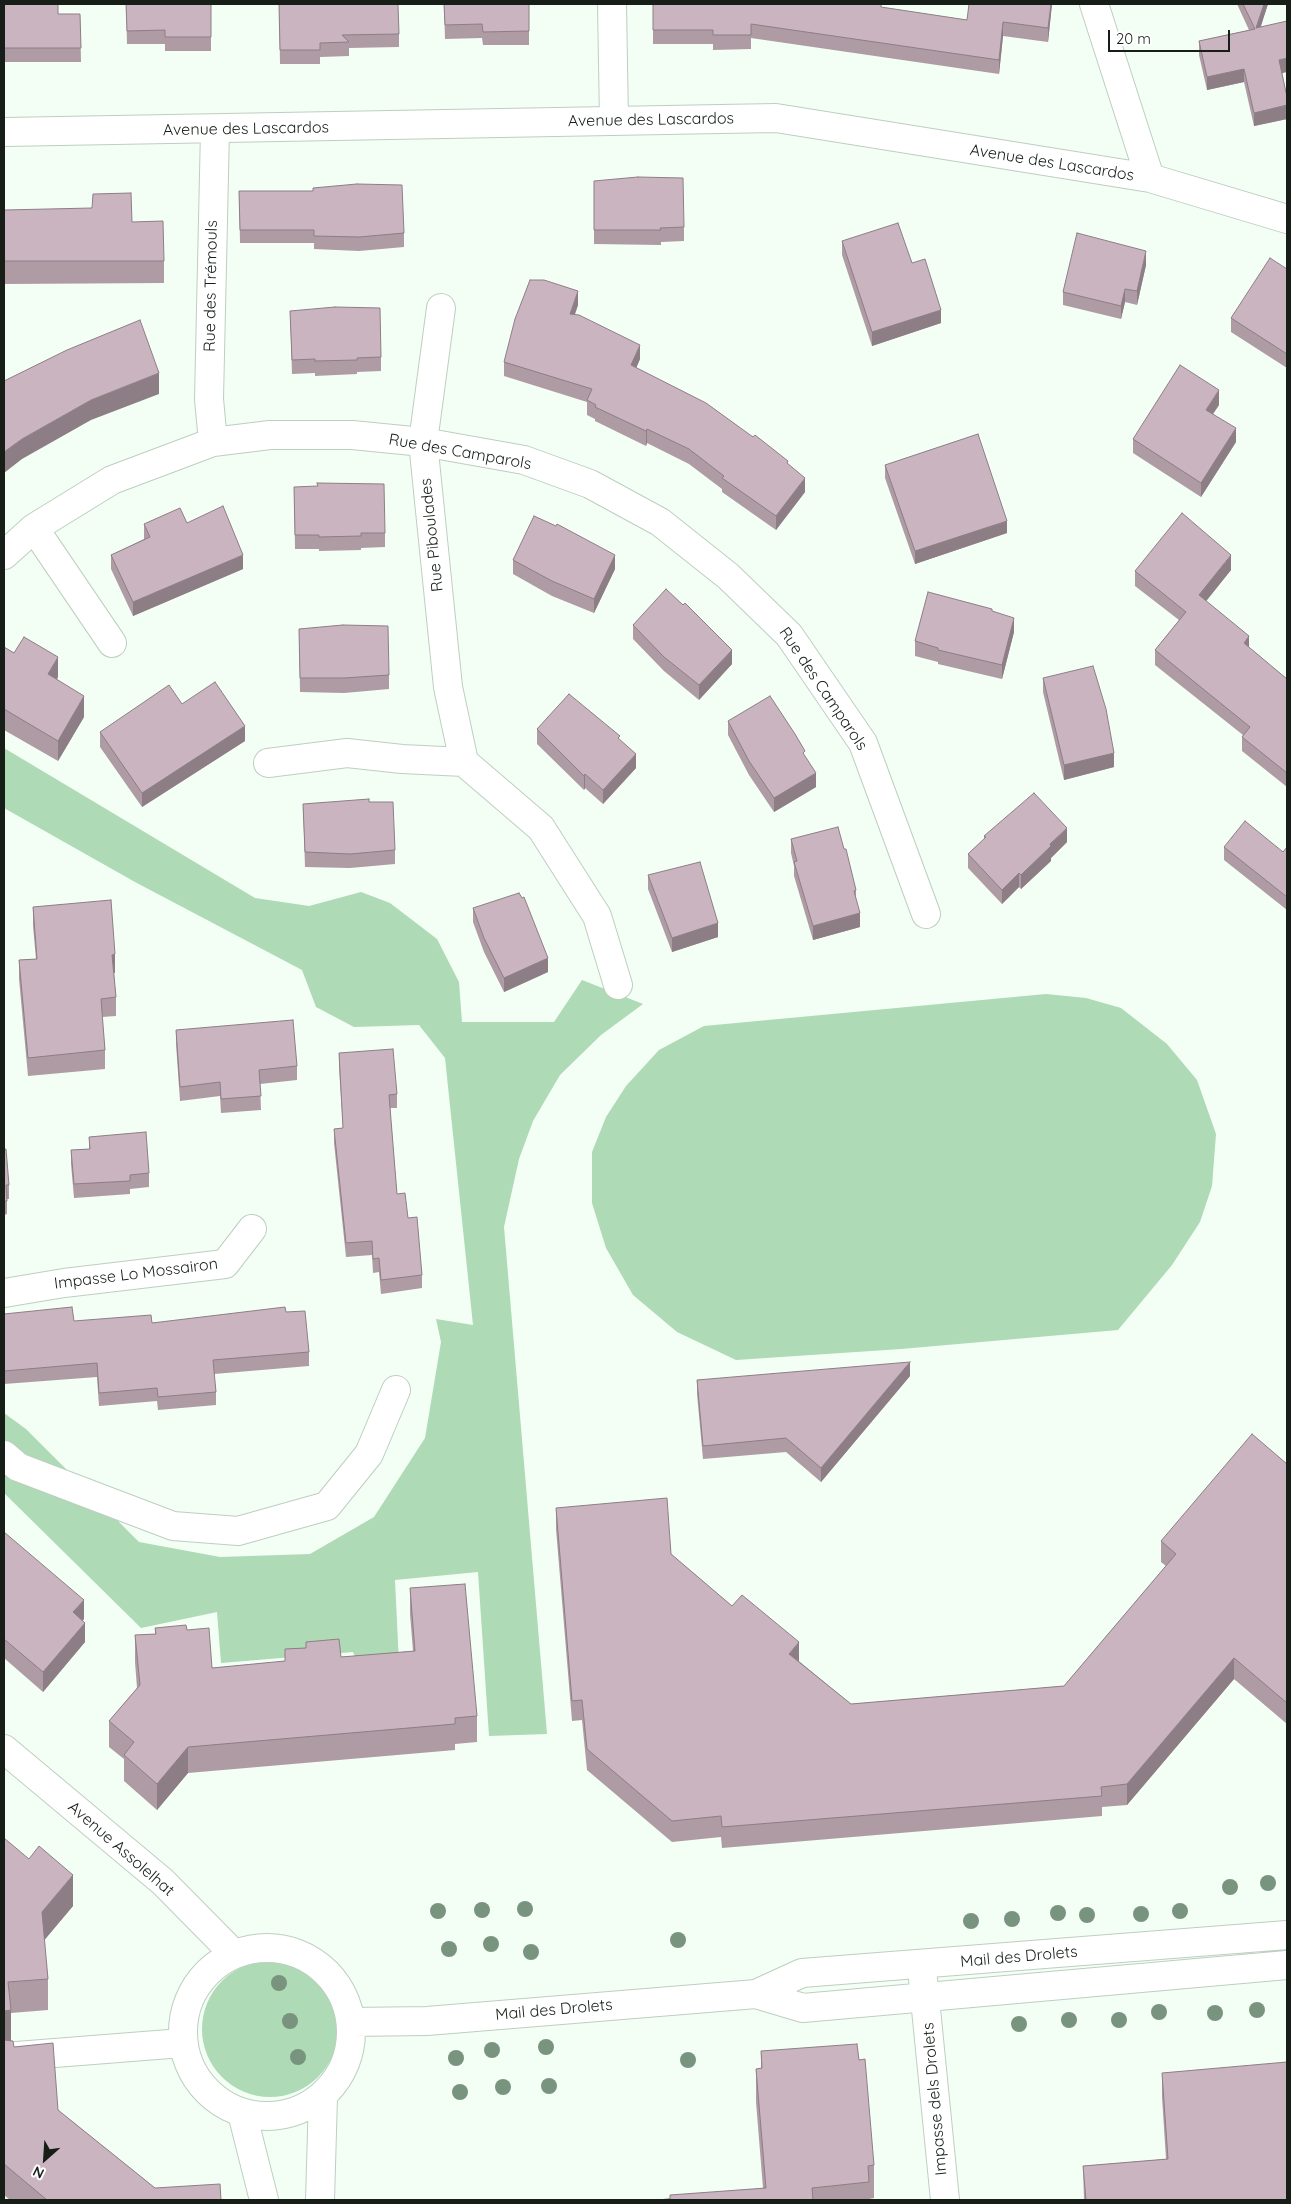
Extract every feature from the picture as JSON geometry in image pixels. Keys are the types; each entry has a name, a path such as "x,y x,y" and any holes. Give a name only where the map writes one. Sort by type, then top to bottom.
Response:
{"street":[{"path":"612,4 614,121"},
{"path":"1094,4 1150,178"},
{"name":"Avenue des Lascardos","path":"4,132 215,130 776,118 1150,178 1287,219"},
{"name":"Rue des Trémouls","path":"213,442 209,399 215,130"},
{"name":"Rue Piboulades","path":"441,308 423,442 448,687 464,762"},
{"name":"Rue des Camparols","path":"4,555 34,528 112,480 213,442 288,435 352,435 423,442 524,460 590,484 660,522 728,576 789,635 863,743 926,914"},
{"path":"34,528 112,643"},
{"path":"268,763 347,753 402,759 464,762 541,828 598,916 618,985"},
{"name":"Impasse Lo Mossairon","path":"4,1293 64,1283 225,1264 252,1228"},
{"path":"4,1455 18,1467 173,1526 238,1531 327,1506 369,1454 396,1390"},
{"name":"Avenue Assolelhat","path":"4,1749 163,1882 234,1954"},
{"name":"Mail des Drolets","path":"352,2022 427,2021 756,1994 802,1973 1287,1935"},
{"path":"263,1947 304,1956 327,1972 344,1995 352,2022 352,2042 341,2074 323,2096 285,2115 242,2113 209,2094 192,2072 182,2042 188,2001 196,1986 215,1965 234,1954 263,1947"},
{"name":"Impasse dels Drolets","path":"921,1965 926,1997 945,2200"},
{"name":"Mail des Drolets","path":"756,1994 803,2008 1287,1965"},
{"path":"4,2057 182,2042"},
{"path":"320,2200 323,2096"},
{"path":"242,2113 264,2200"}],"green space":[{"path":"4,748 255,898 309,906 361,892 390,903 437,939 459,982 462,1022 554,1022 582,980 643,1004 601,1035 560,1075 533,1121 519,1159 504,1227 547,1734 489,1736 478,1572 395,1580 399,1664 360,1667 353,1652 221,1663 217,1612 141,1628 4,1493 4,1413 26,1429 139,1542 220,1557 310,1554 374,1517 425,1438 441,1342 436,1319 473,1325 445,1058 419,1025 354,1027 316,1007 302,970 135,882 4,808"},
{"path":"1046,994 1086,998 1121,1008 1167,1044 1197,1080 1216,1134 1212,1186 1200,1222 1172,1265 1118,1330 901,1349 736,1360 677,1332 633,1295 606,1248 592,1203 592,1152 606,1117 626,1086 659,1050 704,1026"},
{"path":"270,1961 296,1966 308,1972 318,1981 327,1991 333,2003 338,2029 333,2055 327,2067 318,2077 308,2086 296,2092 270,2097 244,2092 232,2086 222,2077 213,2067 207,2055 202,2029 207,2003 213,1991 222,1981 232,1972 244,1966"}],"building":[{"path":"4,4 58,4 58,14 80,14 81,48 4,48"},
{"path":"126,4 211,4 211,37 165,37 165,30 127,31"},
{"path":"279,4 398,4 399,34 342,35 349,42 320,43 320,50 280,50"},
{"path":"444,4 529,4 529,31 483,32 482,24 445,25"},
{"path":"653,4 881,4 881,7 967,20 969,4 1051,4 1048,28 1003,22 999,60 751,24 751,35 713,35 713,30 653,30"},
{"path":"1243,4 1264,4 1256,28 1287,21 1287,58 1279,60 1287,105 1254,113 1244,69 1207,77 1199,41 1255,29"},
{"path":"638,177 683,178 684,227 660,228 661,230 594,230 594,181"},
{"path":"357,184 402,185 404,233 359,237 314,236 314,230 240,230 239,191 313,191 313,188"},
{"path":"131,193 132,222 163,221 164,261 4,261 4,210 92,208 93,194"},
{"path":"898,223 912,263 925,259 941,310 872,332 842,241"},
{"path":"1077,233 1146,251 1137,291 1125,289 1121,306 1063,292"},
{"path":"1270,258 1287,269 1287,354 1231,318"},
{"path":"530,280 544,280 578,291 570,314 579,315 640,345 631,365 706,403 753,437 755,435 788,461 787,463 805,478 776,516 722,478 724,476 689,449 595,407 596,405 587,400 592,389 504,362 515,319"},
{"path":"335,307 380,308 381,357 357,358 357,360 292,360 290,311"},
{"path":"140,320 159,373 91,400 22,439 4,452 4,381 67,350"},
{"path":"1180,365 1219,390 1206,410 1236,428 1201,483 1133,439"},
{"path":"978,434 1007,521 915,551 885,465"},
{"path":"317,483 384,484 385,533 361,533 361,536 319,537 319,535 295,535 294,487 318,486"},
{"path":"223,506 243,555 133,602 111,555 150,537 144,524 180,508 187,523"},
{"path":"1182,513 1231,555 1199,595 1249,636 1244,643 1287,679 1287,773 1242,737 1250,727 1155,650 1186,612 1135,571"},
{"path":"534,516 556,526 557,524 615,555 594,599 552,581 513,560"},
{"path":"666,589 683,605 685,603 732,650 699,685 664,657 633,625"},
{"path":"928,592 992,609 992,611 1014,618 1002,665 938,650 938,648 915,641"},
{"path":"343,625 388,626 389,675 300,678 299,629"},
{"path":"24,637 58,657 48,674 84,696 58,741 4,709 4,647 14,653"},
{"path":"1093,666 1106,709 1114,753 1064,765 1043,678"},
{"path":"215,682 245,726 142,793 100,732 169,685 182,704"},
{"path":"569,694 620,736 618,738 636,754 603,790 585,774 584,776 537,729"},
{"path":"770,696 795,734 805,751 803,753 816,773 774,798 749,761 728,721"},
{"path":"1034,793 1067,828 1021,875 1019,873 1002,890 968,854 986,837 984,836"},
{"path":"369,799 369,802 393,802 395,850 350,854 305,852 303,804"},
{"path":"1245,821 1283,852 1287,847 1287,897 1224,847"},
{"path":"838,827 844,849 846,849 860,913 813,926 794,862 797,861 791,839"},
{"path":"700,862 718,923 672,938 648,875"},
{"path":"519,893 522,898 524,897 548,958 504,978 484,938 473,908"},
{"path":"111,900 115,954 112,955 116,997 101,999 105,1050 28,1058 19,960 37,959 33,907"},
{"path":"293,1020 297,1066 259,1070 261,1096 221,1099 220,1082 180,1087 176,1030"},
{"path":"393,1049 397,1094 389,1095 397,1194 405,1193 408,1218 417,1217 422,1275 381,1280 379,1258 373,1259 372,1241 346,1243 334,1129 343,1128 339,1053"},
{"path":"146,1132 149,1173 130,1175 130,1181 74,1184 71,1150 90,1149 89,1137"},
{"path":"4,1149 6,1149 9,1185 6,1185 7,1201 4,1201"},
{"path":"72,1307 74,1321 151,1315 152,1323 285,1307 286,1312 305,1311 309,1352 213,1360 216,1392 158,1397 157,1388 99,1393 97,1363 4,1371 4,1314"},
{"path":"910,1362 821,1468 786,1438 703,1446 697,1380"},
{"path":"1252,1434 1287,1464 1287,1703 1234,1658 1127,1784 1101,1787 1102,1796 722,1827 721,1816 672,1821 587,1749 582,1700 572,1701 556,1508 667,1498 671,1554 732,1606 742,1595 799,1642 789,1654 851,1704 1064,1686 1176,1554 1161,1541"},
{"path":"4,1532 84,1600 73,1612 85,1623 43,1672 4,1639"},
{"path":"465,1584 477,1716 455,1718 455,1724 188,1747 157,1784 124,1755 134,1742 109,1721 140,1685 135,1635 156,1634 155,1628 186,1625 187,1630 209,1628 212,1668 285,1661 285,1649 306,1648 306,1642 339,1639 341,1657 415,1651 410,1588"},
{"path":"4,1838 29,1859 39,1846 73,1875 42,1912 48,1979 8,1982 11,2010 4,2011"},
{"path":"4,2040 13,2041 14,2047 53,2043 58,2110 155,2188 220,2184 221,2200 47,2200 4,2164"},
{"path":"857,2044 859,2060 865,2059 874,2165 868,2166 869,2182 812,2188 813,2200 655,2200 670,2199 670,2195 766,2188 756,2069 762,2068 761,2051"},
{"path":"1287,2062 1287,2200 1086,2200 1083,2166 1168,2159 1162,2073"}]}
